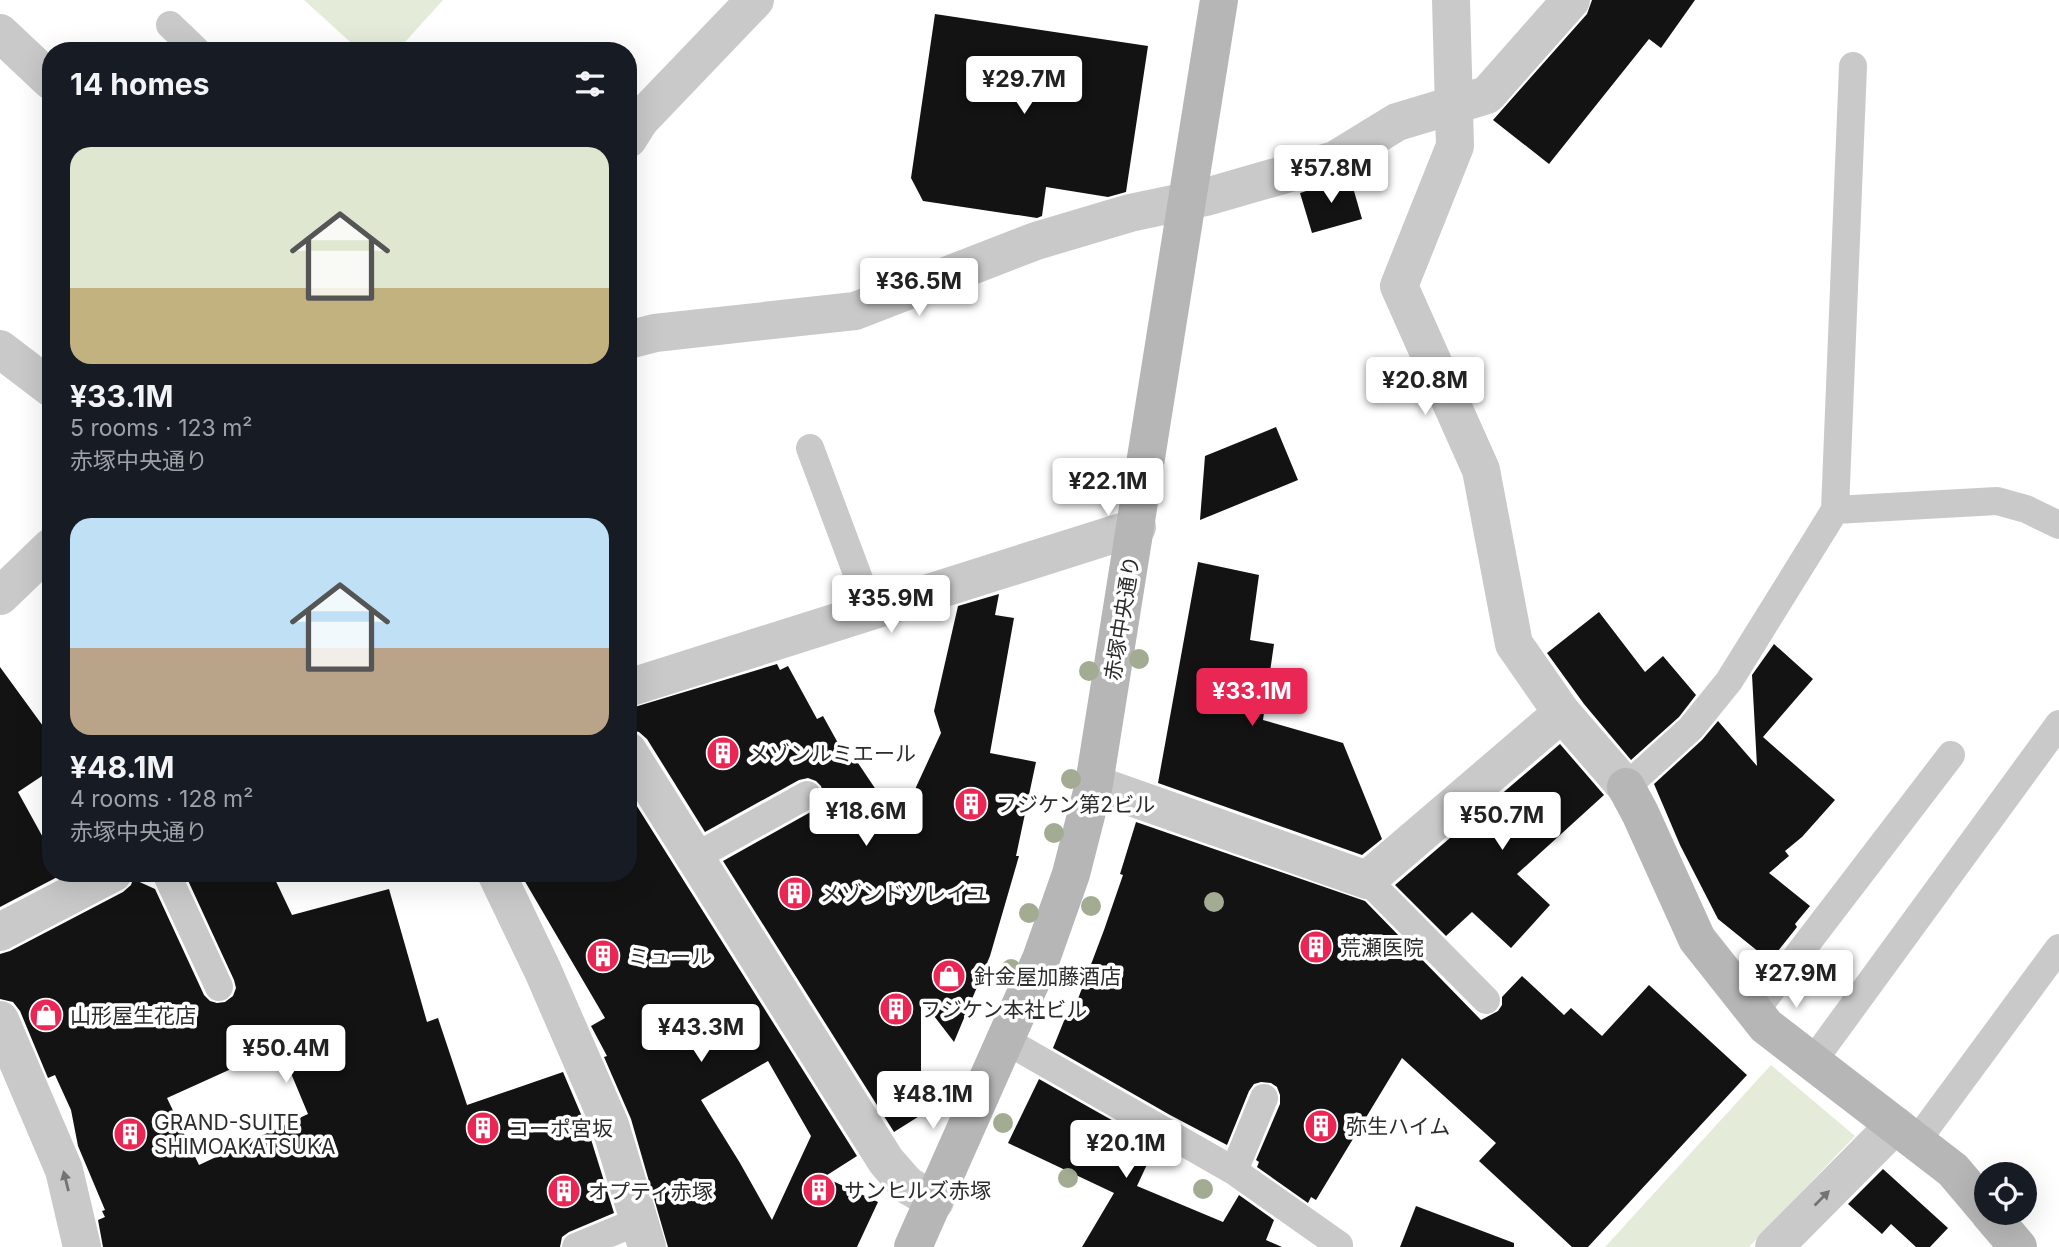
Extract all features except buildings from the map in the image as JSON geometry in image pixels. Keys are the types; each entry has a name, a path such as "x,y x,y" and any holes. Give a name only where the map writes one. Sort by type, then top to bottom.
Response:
{"street":[{"path":"637,125 755,0"},
{"name":"赤塚中央通り","path":"913,1247 1041,959 1062,899 1094,784 1219,0"},
{"path":"1451,0 1455,146 1399,286 1481,470 1514,644 1562,713 1626,787 1697,939 1766,1026 1953,1170 1974,1195"},
{"path":"637,338 655,333 855,312 1036,241 1130,213 1188,201 1335,160 1397,122 1487,96 1571,0"},
{"path":"0,33 42,73"},
{"path":"0,349 42,381"},
{"path":"637,685 1137,527"},
{"path":"0,596 42,556"},
{"path":"1094,784 1367,880 1562,713"},
{"path":"637,765 886,1161 907,1185 935,1201"},
{"path":"0,932 96,882"},
{"path":"500,882 543,971 610,1125 643,1234"},
{"path":"0,1020 64,1170 82,1247"},
{"path":"1774,1247 1905,1133"},
{"path":"2000,1225 2018,1247"}],"lane":[{"path":"170,25 188,42"},
{"path":"1626,787 1691,729 1730,681 1835,510 1853,66"},
{"path":"810,448 871,611"},
{"path":"1835,510 1997,501 2026,509 2059,525"},
{"path":"1813,1061 2059,724"},
{"path":"1755,1012 1951,755"},
{"path":"695,857 807,795"},
{"path":"1367,880 1486,1000"},
{"path":"170,882 219,986"},
{"path":"1905,1133 2059,947"},
{"path":"1005,1040 1234,1171 1339,1245"},
{"path":"1234,1171 1264,1098"},
{"path":"576,1247 643,1234"}],"green space":[{"path":"304,0 443,0 405,42 350,42"},
{"path":"1771,1065 1855,1136 1749,1247 1605,1247"}],"place":[{"name":"メゾンルミエール","path":"723,753"},
{"name":"フジケン第2ビル","path":"971,804"},
{"name":"メゾンドソレイユ","path":"795,893"},
{"name":"荒瀬医院","path":"1316,947"},
{"name":"ミュール","path":"603,956"},
{"name":"針金屋加藤酒店","path":"949,976"},
{"name":"フジケン本社ビル","path":"896,1009"},
{"name":"山形屋生花店","path":"46,1015"},
{"name":"弥生ハイム","path":"1321,1126"},
{"name":"コーポ宮坂","path":"483,1128"},
{"name":"GRAND-SUITE SHIMOAKATSUKA","path":"130,1134"},
{"name":"サンヒルズ赤塚","path":"819,1190"},
{"name":"オプティ赤塚","path":"564,1191"}]}
